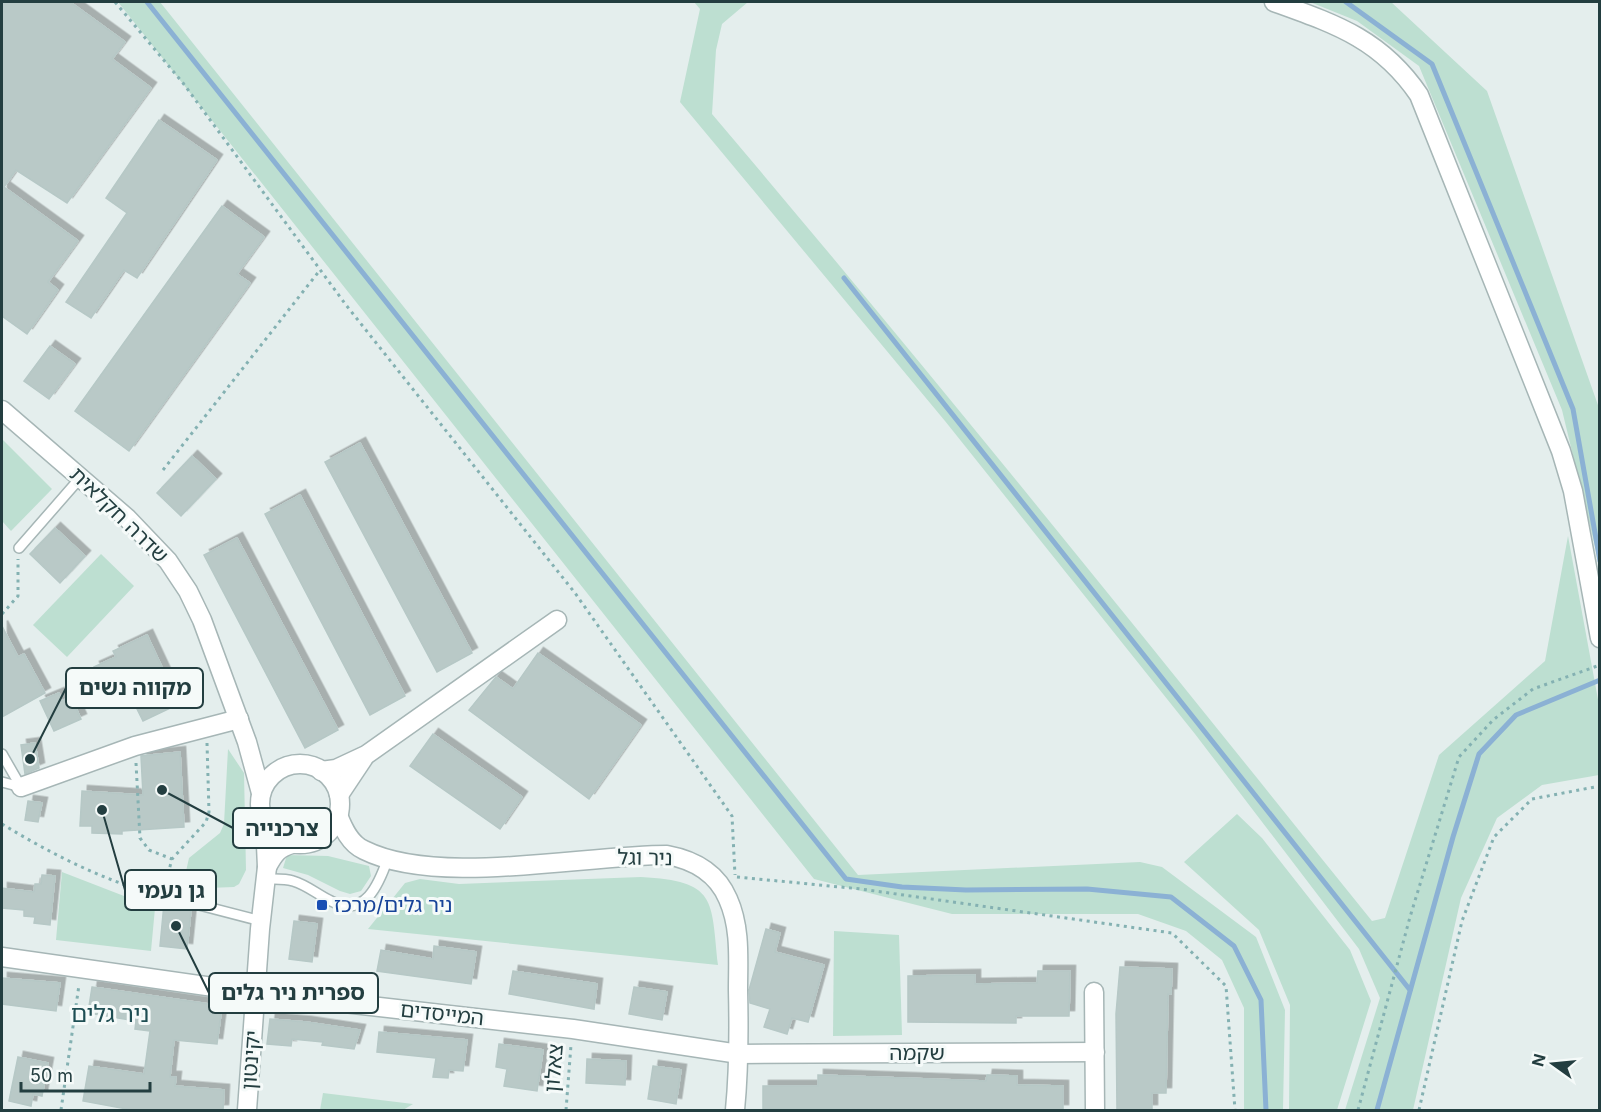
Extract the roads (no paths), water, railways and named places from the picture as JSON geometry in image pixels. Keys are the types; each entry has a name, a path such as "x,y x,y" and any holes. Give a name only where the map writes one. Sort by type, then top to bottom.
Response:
{"street":[{"path":"1274,2 1336,25 1364,39 1403,71 1419,95 1562,451 1573,491 1599,638"},
{"name":"שדרה חקלאית","path":"2,410 148,537 188,591 202,620 247,742 261,793"},
{"path":"321,771 336,769 366,755 557,620"},
{"path":"21,787 135,746 238,719"},
{"name":"שדרה חקלאית","path":"247,742 267,761 288,766"},
{"path":"339,795 366,755"},
{"path":"266,873 274,853 292,844 315,842 329,832 338,815 339,795 334,783 321,771 301,764 288,766 276,772 267,781 261,793 259,807 265,824 280,840 292,844"},
{"name":"ניר וגל","path":"338,815 354,843 370,853"},
{"name":"יקינטון","path":"247,1110 266,873 265,824"},
{"name":"ניר וגל","path":"315,842 424,865 458,867 667,855 696,864 728,881 728,898 738,933 739,1054 735,1110"},
{"name":"המייסדים","path":"2,957 256,993 573,1029 739,1054"},
{"path":"1094,992 1095,1110"},
{"name":"שקמה","path":"739,1054 1095,1052"}],"lane":[{"path":"19,548 81,477"},
{"path":"2,754 21,787"},
{"path":"2,782 21,787"},
{"path":"266,873 293,881 339,905 351,906 371,896 388,858"},
{"path":"180,900 261,921"}],"waterway":[{"path":"147,2 846,879 902,887 966,890 1087,889 1171,897 1234,946 1261,1000 1266,1110"},
{"path":"1346,2 1432,64 1573,409 1600,561"},
{"path":"844,278 1410,990"},
{"path":"1377,1110 1453,837 1479,754 1516,715 1600,680"}],"place":[{"name":"מקווה נשים","path":"30,759"},
{"name":"צרכנייה","path":"162,790"},
{"name":"גן נעמי","path":"102,810"},
{"name":"ניר גלים/מרכז","path":"322,905"},
{"name":"ספרית ניר גלים","path":"176,926"}],"district":[{"name":"ניר גלים","path":"110,1014"}]}
